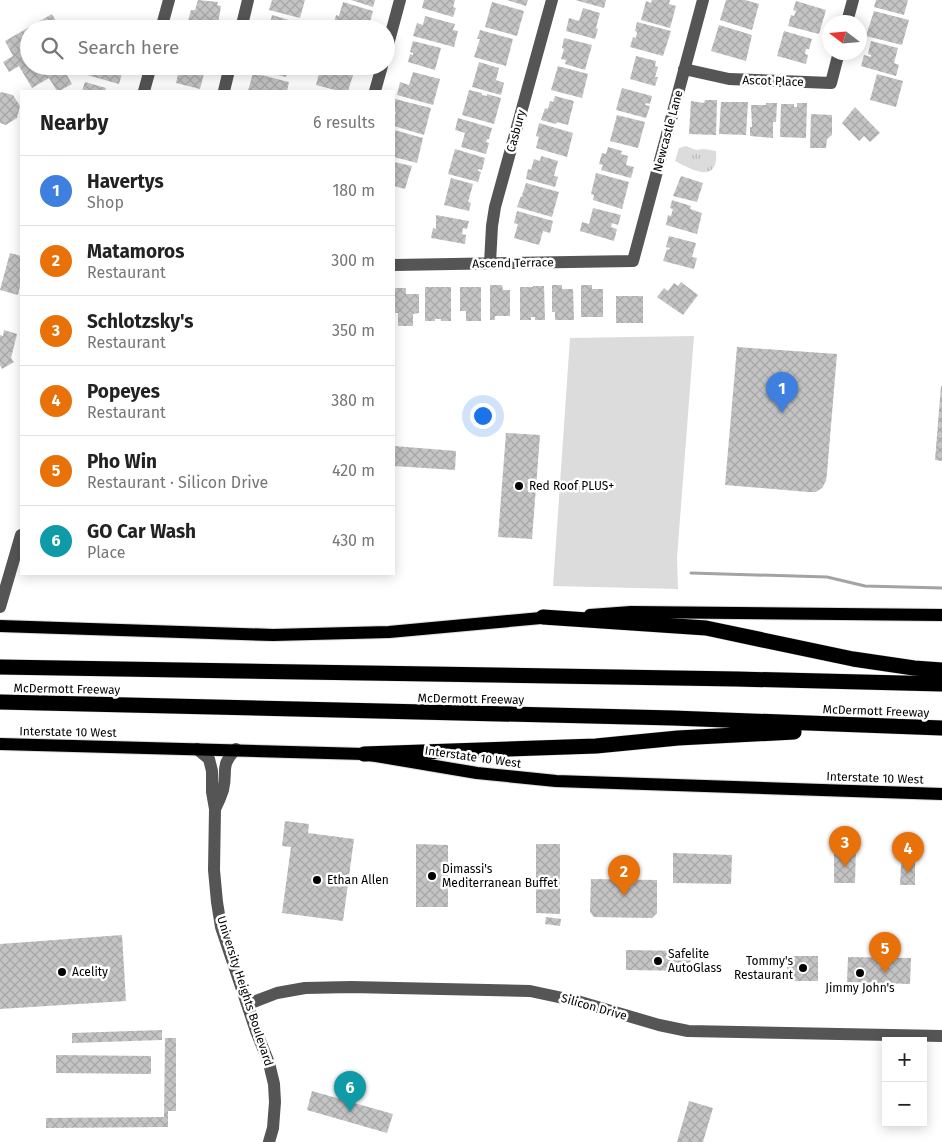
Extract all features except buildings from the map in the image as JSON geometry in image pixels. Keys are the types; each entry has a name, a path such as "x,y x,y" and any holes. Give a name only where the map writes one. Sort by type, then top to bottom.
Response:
{"highway":[{"path":"543,618 706,628 853,659 942,670"},
{"name":"McDermott Freeway","path":"0,668 737,679 942,684"},
{"name":"McDermott Freeway","path":"0,702 682,719 939,728"},
{"path":"364,754 596,746 743,734 939,728"}],"main road":[{"path":"0,626 274,635 389,632 631,612 942,615"},
{"name":"Interstate 10 West","path":"0,744 364,754 477,773 556,781 942,794"}],"street":[{"path":"163,20 169,0"},
{"path":"243,20 248,0"},
{"path":"395,20 400,0"},
{"name":"Casbury","path":"490,263 492,226 496,206 552,0"},
{"name":"Newcastle Lane","path":"633,261 703,0"},
{"path":"849,15 853,0"},
{"name":"Ascot Place","path":"684,69 729,80 832,83 838,60"},
{"path":"144,90 148,75"},
{"path":"224,90 228,75"},
{"path":"376,90 380,75"},
{"name":"Ascend Terrace","path":"395,265 633,261"},
{"path":"0,607 20,538"},
{"name":"University Heights Boulevard","path":"197,748 209,759 212,772 212,792 216,809 214,870 216,902 221,927 256,1031 269,1062 274,1084 273,1128 268,1142"},
{"name":"University Heights Boulevard","path":"216,809 223,789 224,768 236,749"},
{"name":"Silicon Drive","path":"248,1004 277,993 305,988 351,987 530,991 577,1001 659,1025 688,1031 942,1036"}],"green space":[{"path":"686,146 696,150 716,151 716,162 713,168 709,171 696,171 675,161 679,148"},
{"path":"694,336 677,558 678,589 553,586 570,338"}],"waterway":[{"path":"691,573 827,577 865,586 942,588"}],"place":[{"name":"Havertys","path":"782,413"},
{"name":"Red Roof PLUS+","path":"519,486"},
{"name":"Schlotzsky's","path":"845,867"},
{"name":"Popeyes","path":"908,873"},
{"name":"Dimassi's Mediterranean Buffet","path":"432,876"},
{"name":"Ethan Allen","path":"317,880"},
{"name":"Matamoros","path":"624,896"},
{"name":"Safelite AutoGlass","path":"658,961"},
{"name":"Tommy's Restaurant","path":"803,968"},
{"name":"Acelity","path":"62,972"},
{"name":"Jimmy John's","path":"860,973"},
{"name":"Pho Win","path":"885,973"},
{"name":"GO Car Wash","path":"350,1112"}]}
